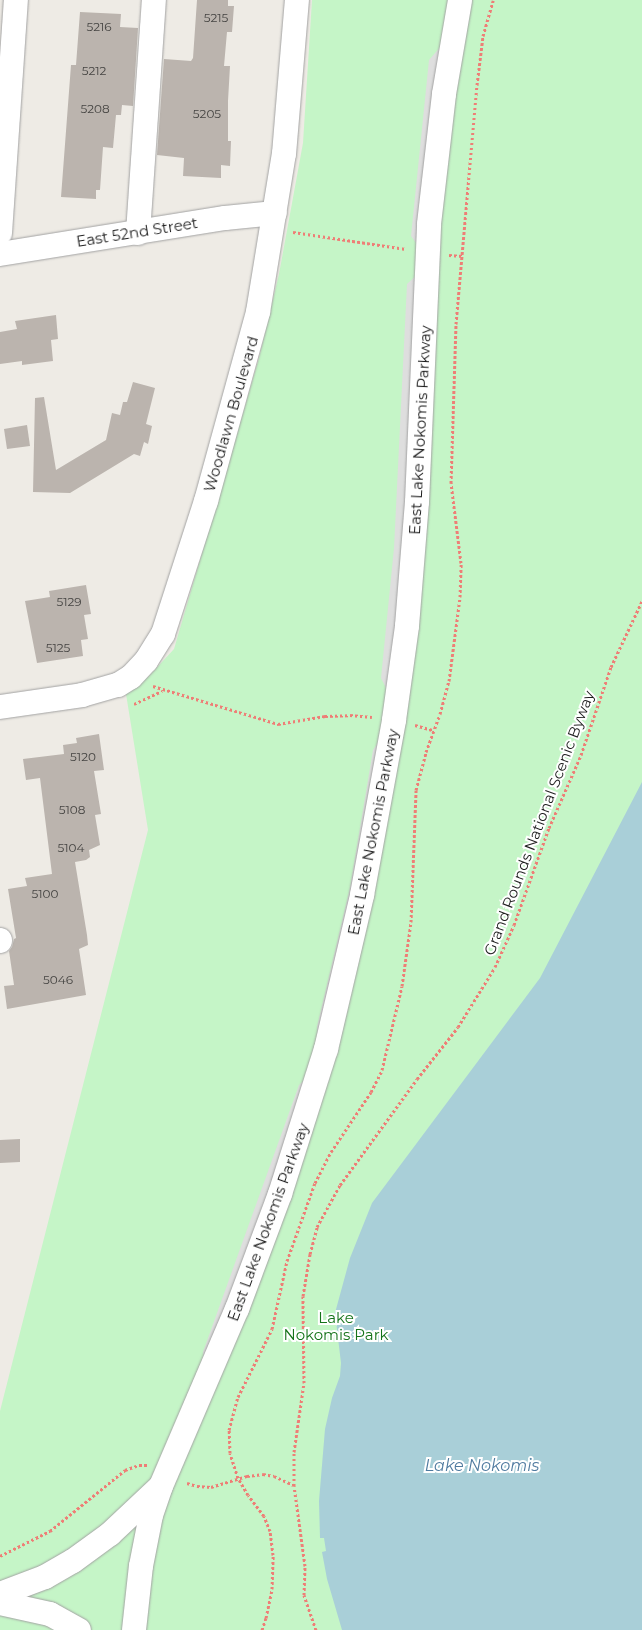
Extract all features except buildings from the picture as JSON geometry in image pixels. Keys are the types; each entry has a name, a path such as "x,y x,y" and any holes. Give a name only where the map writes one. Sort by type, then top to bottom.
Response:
{"street":[{"path":"0,233 16,0"},
{"path":"138,233 154,0"},
{"name":"Woodlawn Boulevard","path":"0,707 82,695 118,685 132,678 146,662 159,641 206,502 245,366 281,222 297,0"},
{"name":"East Lake Nokomis Parkway","path":"134,1630 145,1543 157,1476 246,1287 280,1194 309,1107 352,942 394,720 407,626 416,526 428,253 438,143 460,0"},
{"name":"East 52nd Street","path":"0,254 231,217 281,222"},
{"path":"0,1594 45,1577 73,1561 110,1534 157,1476"},
{"path":"0,1603 50,1614 79,1630"}],"path":[{"path":"281,222 428,253"},
{"name":"Grand Rounds National Scenic Byway","path":"316,1630 304,1595 305,1566 294,1486 294,1452 304,1383 303,1296 317,1227 340,1185 417,1079 458,1027 495,967 516,920 549,828 581,755 611,667 642,601"},
{"path":"163,690 278,724 325,716 350,715 394,720"},
{"path":"0,1556 50,1531 125,1470 139,1465 157,1476"},
{"path":"189,1484 211,1487 247,1476 263,1474 274,1476 294,1486"}],"green space":[{"name":"Lake Nokomis Park","path":"312,0 642,0 642,1630 0,1630 0,1411 148,830 126,694 149,676 174,649 259,358 279,274 303,143"}],"shaded area":[{"path":"442,45 419,247 411,236 429,60"},
{"path":"419,273 408,499 389,694 381,678 394,548 407,284"},
{"path":"384,734 320,1045 317,1027 350,888 373,750"},
{"path":"310,1075 206,1369 203,1352 299,1085"}],"water":[{"name":"Lake Nokomis","path":"642,782 642,1630 342,1630 327,1579 322,1552 326,1551 324,1538 320,1538 319,1501 325,1429 332,1398 340,1376 341,1363 335,1313 350,1258 372,1203 540,978"}]}
